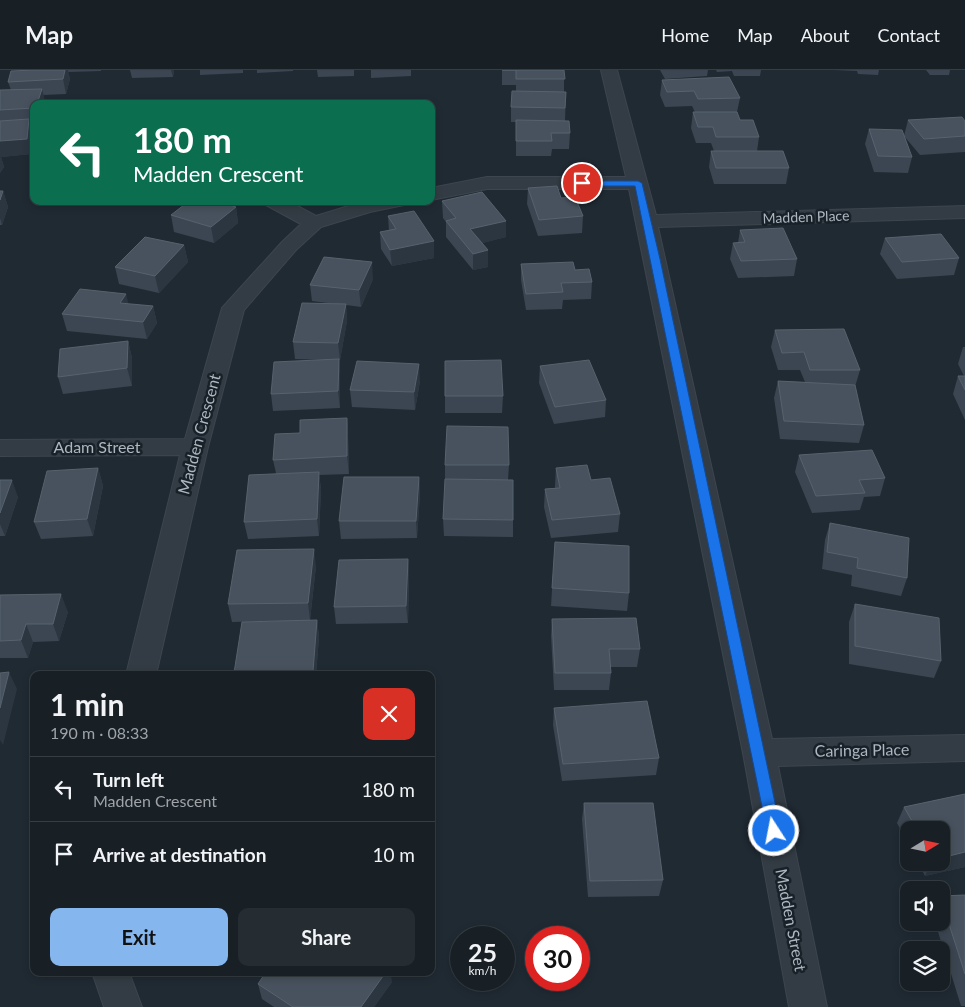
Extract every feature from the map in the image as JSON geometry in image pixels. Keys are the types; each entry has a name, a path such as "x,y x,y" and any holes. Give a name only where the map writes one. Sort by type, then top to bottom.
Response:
{"street":[{"name":"Madden Street","path":"609,70 647,221 759,753 808,1007"},
{"path":"435,193 487,184 638,183"},
{"path":"280,205 314,223"},
{"name":"Madden Crescent","path":"142,671 194,446 233,308 289,246 314,223 376,205"},
{"name":"Madden Place","path":"647,221 965,212"},
{"name":"Adam Street","path":"0,448 194,446"},
{"name":"Caringa Place","path":"759,753 965,748"},
{"path":"111,976 123,1007"}],"building":[{"path":"65,70 63,79 8,82 11,71"},
{"path":"516,70 564,70 565,79 516,79"},
{"path":"729,77 740,98 698,99 694,91 667,92 662,80"},
{"path":"42,89 38,100 30,100 30,108 0,110 0,90"},
{"path":"512,91 566,92 565,108 511,107"},
{"path":"693,112 737,112 740,120 753,120 759,137 716,137 713,127 698,127"},
{"path":"962,117 965,121 965,136 924,139 908,120"},
{"path":"29,119 27,139 0,141 0,121"},
{"path":"516,120 569,121 570,133 551,133 552,141 516,141"},
{"path":"869,129 902,130 912,157 878,156"},
{"path":"711,151 783,151 789,168 716,168"},
{"path":"557,186 561,198 575,197 583,216 539,220 528,188"},
{"path":"482,192 506,221 470,229 488,250 473,254 446,221 456,218 442,201"},
{"path":"184,205 229,205 236,207 211,227 171,215"},
{"path":"414,211 434,241 390,250 380,232 396,229 388,216"},
{"path":"783,228 797,259 741,261 733,243 745,242 740,230"},
{"path":"941,234 959,258 902,262 885,238"},
{"path":"145,237 184,245 155,276 115,267"},
{"path":"324,257 372,262 359,290 310,285"},
{"path":"573,262 575,270 589,269 592,282 561,283 563,292 526,294 521,264"},
{"path":"80,289 126,294 120,303 153,306 143,322 62,314"},
{"path":"302,303 346,304 338,343 293,342"},
{"path":"844,329 860,370 810,370 804,352 782,353 775,330"},
{"path":"128,341 127,368 58,377 60,349"},
{"path":"339,359 338,391 271,394 274,362"},
{"path":"501,360 503,396 445,396 445,361"},
{"path":"589,360 606,400 555,407 540,366"},
{"path":"357,361 419,364 414,392 350,390"},
{"path":"958,376 965,376 965,390"},
{"path":"778,381 855,385 864,425 784,421"},
{"path":"347,418 347,456 273,460 275,434 300,433 300,420"},
{"path":"447,426 508,427 509,465 445,465"},
{"path":"872,450 885,478 859,480 865,493 816,496 799,455"},
{"path":"587,465 591,480 610,478 620,514 552,520 545,489 560,488 556,468"},
{"path":"98,468 87,519 34,522 47,471"},
{"path":"319,472 317,519 244,522 249,475"},
{"path":"344,477 419,477 416,521 339,521"},
{"path":"445,479 513,480 513,520 443,519"},
{"path":"0,480 12,480 0,513"},
{"path":"830,523 909,538 907,578 857,568 858,558 827,552"},
{"path":"555,542 629,546 629,593 552,588"},
{"path":"314,549 308,603 228,604 237,550"},
{"path":"408,559 406,606 334,607 339,560"},
{"path":"61,594 53,624 26,624 21,640 0,641 0,595"},
{"path":"855,604 939,618 941,661 855,646"},
{"path":"636,618 640,649 609,649 611,673 555,673 552,619"},
{"path":"317,620 313,671 234,671 242,622"},
{"path":"9,672 0,708 0,673"},
{"path":"647,701 659,758 563,764 554,708"},
{"path":"965,794 965,852 950,856 950,821 912,821 904,807"},
{"path":"584,803 653,803 663,880 590,881"},
{"path":"965,895 965,974 950,927 950,896"},
{"path":"263,976 383,976 361,1007 293,1007 258,984"}],"route":[{"path":"582,183 638,183 774,831"}]}
